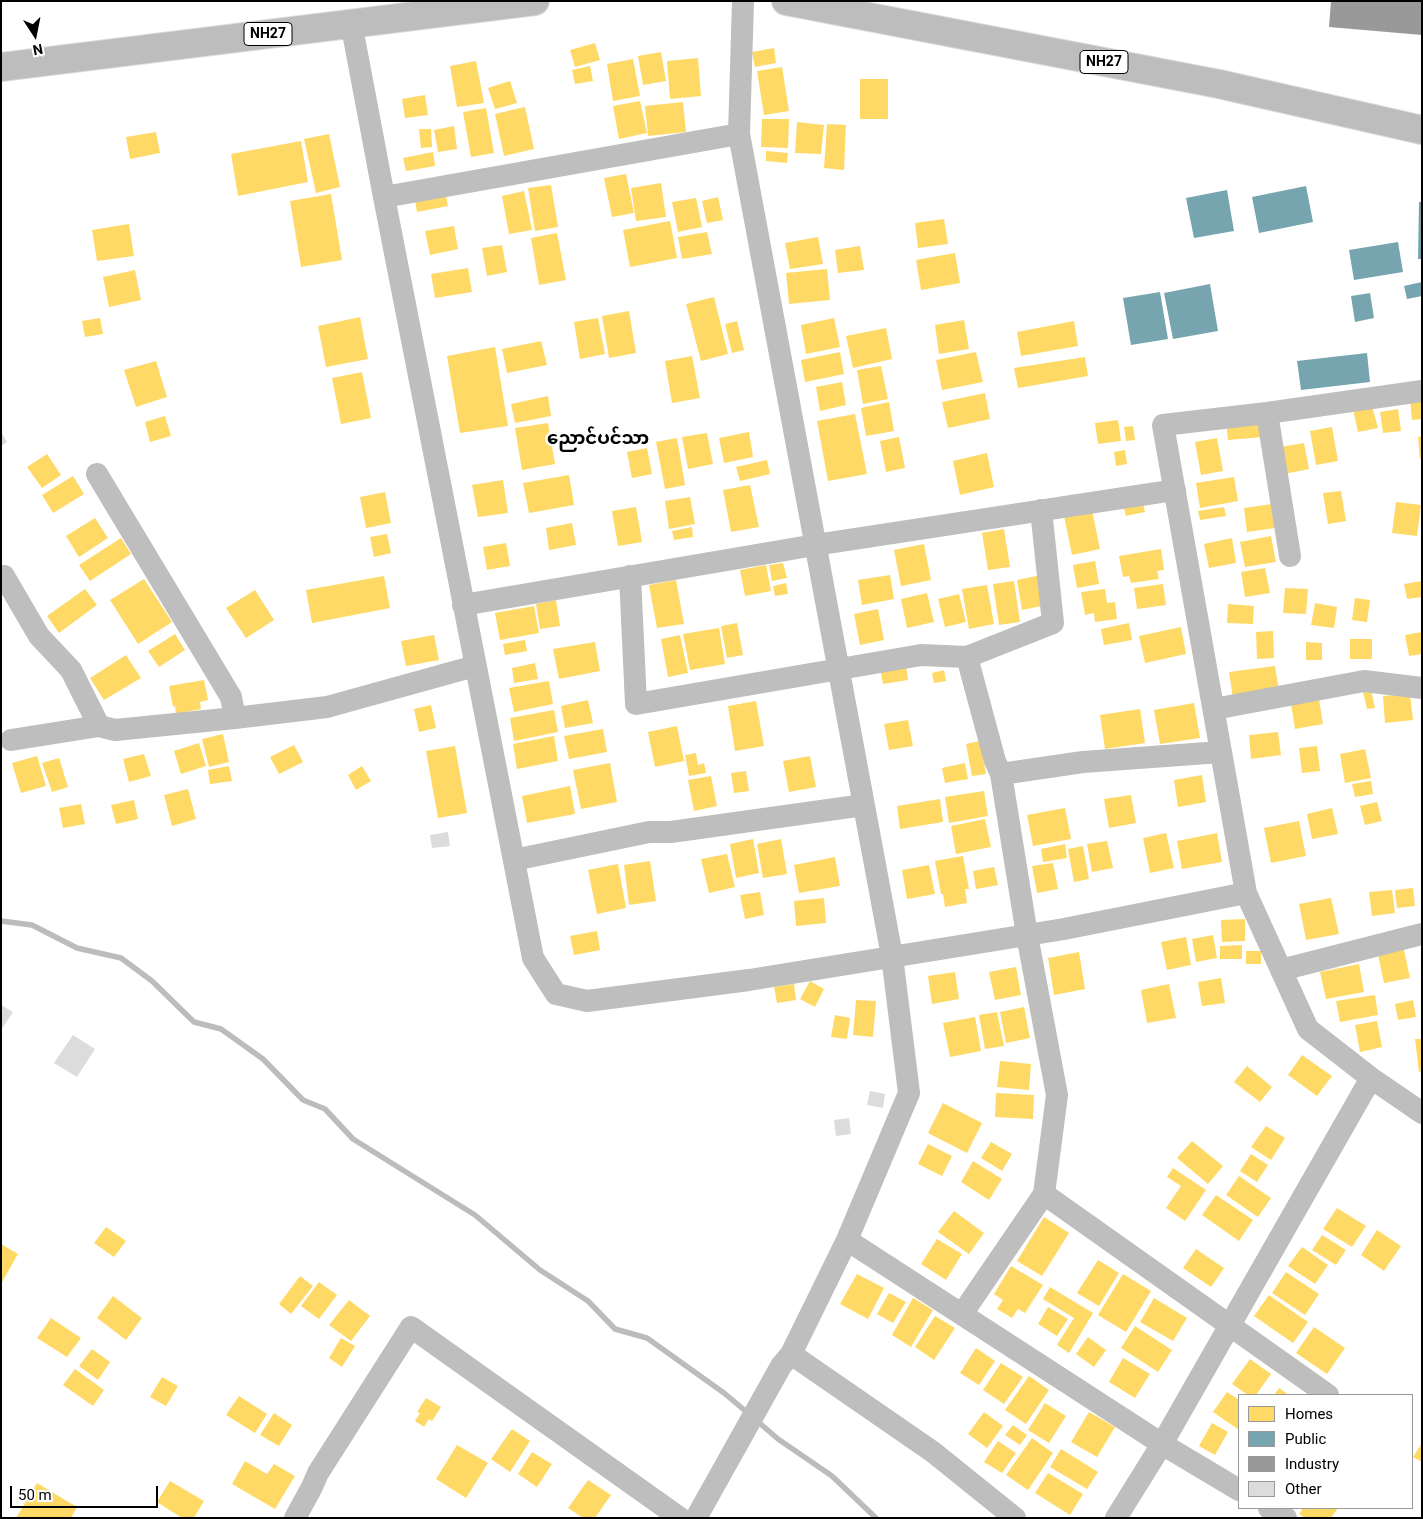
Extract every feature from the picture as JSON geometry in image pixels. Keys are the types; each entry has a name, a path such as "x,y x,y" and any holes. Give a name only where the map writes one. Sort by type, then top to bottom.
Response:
{"highway":[{"name":"NH27","path":"1,67 535,1"},
{"name":"NH27","path":"786,1 1219,84 1422,130"}],"street":[{"path":"696,1518 782,1366 791,1354 847,1240 908,1093 892,956 739,134 743,1"},
{"path":"350,24 533,958 556,994 587,1001 749,980 1064,929 1246,893"},
{"path":"384,197 739,134"},
{"path":"1422,391 1267,413 1163,425 1246,893 1308,1029 1371,1078 1422,1114"},
{"path":"1267,413 1290,556"},
{"path":"97,474 231,697 235,718"},
{"path":"463,605 815,545 1175,490"},
{"path":"630,576 636,704 921,655 967,657 1053,623 1041,510"},
{"path":"4,576 39,636 71,670 99,726"},
{"path":"962,1314 1044,1194 1057,1095 1027,935 1001,774 995,761 967,657"},
{"path":"10,740 99,726 115,730 327,707 476,666"},
{"path":"1214,708 1364,681 1422,688"},
{"path":"1001,774 1084,762 1221,752"},
{"path":"514,860 649,832 672,832 864,805"},
{"path":"1281,970 1422,934"},
{"path":"1116,1518 1162,1444 1371,1078"},
{"path":"1044,1194 1327,1394"},
{"path":"847,1240 1162,1444 1238,1489"},
{"path":"295,1518 318,1473 410,1328 680,1518"},
{"path":"791,1354 933,1452 1015,1518"},
{"path":"1271,1509 1286,1518"}],"building: Homes":[{"path":"595,43 600,60 575,67 570,50"},
{"path":"774,48 776,63 755,67 752,52"},
{"path":"661,52 666,81 643,85 638,56"},
{"path":"698,58 701,96 670,99 667,61"},
{"path":"633,59 640,96 613,101 607,64"},
{"path":"476,61 484,103 457,107 450,66"},
{"path":"590,66 593,81 575,84 572,70"},
{"path":"782,67 789,111 764,115 757,71"},
{"path":"860,79 888,79 888,119 860,119"},
{"path":"510,81 517,103 495,109 488,88"},
{"path":"425,95 428,115 405,118 402,99"},
{"path":"640,101 647,133 619,139 613,106"},
{"path":"683,102 686,132 648,136 645,106"},
{"path":"525,107 534,149 504,156 495,114"},
{"path":"486,108 494,153 471,157 463,112"},
{"path":"762,119 789,119 788,148 761,147"},
{"path":"797,122 824,125 821,154 795,153"},
{"path":"827,124 846,125 844,170 824,168"},
{"path":"454,126 457,149 438,152 434,130"},
{"path":"419,129 431,129 432,147 421,148"},
{"path":"156,132 160,153 130,159 126,137"},
{"path":"329,134 340,187 316,193 304,139"},
{"path":"301,141 308,182 238,196 231,154"},
{"path":"766,151 788,153 787,163 766,161"},
{"path":"433,152 435,166 406,171 403,158"},
{"path":"626,174 634,213 612,217 604,178"},
{"path":"661,183 666,217 636,221 631,188"},
{"path":"551,185 558,227 535,231 528,188"},
{"path":"445,190 448,206 417,212 414,195"},
{"path":"524,191 532,230 509,234 502,196"},
{"path":"331,194 342,260 301,267 290,201"},
{"path":"718,197 723,220 707,223 702,201"},
{"path":"696,198 702,227 678,232 672,202"},
{"path":"944,219 948,244 918,248 915,223"},
{"path":"670,221 677,258 630,267 623,230"},
{"path":"129,224 134,256 97,261 92,230"},
{"path":"454,226 458,249 430,255 425,231"},
{"path":"707,232 712,254 682,259 678,237"},
{"path":"557,233 566,280 539,285 531,238"},
{"path":"818,237 823,264 790,269 785,243"},
{"path":"502,245 507,272 487,276 482,248"},
{"path":"860,246 864,270 838,273 835,250"},
{"path":"955,253 960,283 921,290 916,260"},
{"path":"468,268 472,292 435,298 431,274"},
{"path":"827,269 830,300 789,304 786,273"},
{"path":"135,270 141,300 109,307 103,277"},
{"path":"714,297 728,354 701,361 686,304"},
{"path":"629,311 636,353 609,358 602,316"},
{"path":"360,317 368,359 326,367 318,326"},
{"path":"100,318 103,334 85,337 82,321"},
{"path":"598,318 605,354 580,359 574,322"},
{"path":"834,318 840,347 806,354 801,325"},
{"path":"964,320 969,349 939,354 935,325"},
{"path":"737,321 744,350 732,353 725,324"},
{"path":"1074,321 1078,346 1021,356 1017,332"},
{"path":"886,328 892,359 853,368 846,336"},
{"path":"541,341 547,365 507,373 502,349"},
{"path":"495,347 508,426 460,433 447,356"},
{"path":"840,352 844,374 805,382 801,360"},
{"path":"976,352 983,382 942,390 936,360"},
{"path":"692,356 700,398 672,403 665,361"},
{"path":"1085,357 1088,376 1018,388 1014,368"},
{"path":"156,361 167,397 136,407 124,370"},
{"path":"881,366 888,399 863,404 857,370"},
{"path":"362,372 371,418 341,424 332,378"},
{"path":"842,382 846,405 820,411 816,387"},
{"path":"985,393 990,419 948,428 942,402"},
{"path":"548,396 551,416 515,423 511,404"},
{"path":"1422,399 1422,419 1412,420 1410,400"},
{"path":"889,402 894,431 866,436 861,408"},
{"path":"1372,406 1378,428 1358,432 1353,410"},
{"path":"1398,409 1401,431 1383,433 1380,412"},
{"path":"855,414 867,474 828,481 817,421"},
{"path":"165,416 171,436 150,442 145,422"},
{"path":"1260,417 1263,437 1228,440 1226,421"},
{"path":"1118,420 1121,441 1098,444 1095,423"},
{"path":"548,423 555,464 522,470 515,428"},
{"path":"1133,426 1135,440 1126,441 1124,427"},
{"path":"1332,427 1338,461 1316,465 1310,431"},
{"path":"749,432 753,457 724,463 719,438"},
{"path":"707,433 713,464 688,469 682,437"},
{"path":"1422,436 1422,459 1420,459 1418,437"},
{"path":"899,437 905,468 886,472 880,441"},
{"path":"677,438 685,485 665,489 656,442"},
{"path":"1217,438 1223,471 1201,475 1195,442"},
{"path":"1304,443 1309,469 1284,474 1280,447"},
{"path":"647,448 652,474 632,478 627,452"},
{"path":"1125,450 1127,464 1116,466 1114,452"},
{"path":"987,453 994,487 960,495 953,461"},
{"path":"47,454 61,475 42,488 27,467"},
{"path":"767,460 770,474 740,481 736,467"},
{"path":"569,475 574,505 529,513 523,483"},
{"path":"73,476 84,494 53,513 42,495"},
{"path":"1234,477 1238,501 1200,508 1196,483"},
{"path":"503,480 508,513 478,517 472,485"},
{"path":"750,485 759,527 731,532 723,490"},
{"path":"1341,491 1346,521 1328,524 1323,493"},
{"path":"385,492 391,523 366,528 360,497"},
{"path":"690,497 695,524 669,529 665,501"},
{"path":"1142,500 1145,512 1126,516 1123,504"},
{"path":"1396,502 1421,505 1417,536 1392,533"},
{"path":"1272,504 1275,528 1247,532 1244,508"},
{"path":"636,507 642,542 618,546 612,511"},
{"path":"1224,507 1226,516 1200,520 1198,511"},
{"path":"1092,510 1100,549 1072,555 1064,516"},
{"path":"95,518 108,538 79,557 66,536"},
{"path":"572,523 576,545 549,550 546,528"},
{"path":"692,527 693,537 674,540 672,531"},
{"path":"1004,529 1010,567 988,570 982,533"},
{"path":"387,534 391,553 374,557 370,537"},
{"path":"1271,536 1276,562 1245,567 1240,542"},
{"path":"121,538 131,554 90,581 79,565"},
{"path":"1232,538 1236,563 1209,568 1204,544"},
{"path":"506,543 510,566 487,570 483,547"},
{"path":"924,544 931,580 901,586 894,550"},
{"path":"1161,549 1164,570 1157,571 1159,579 1131,583 1129,576 1123,577 1119,556"},
{"path":"1095,561 1099,584 1077,588 1073,565"},
{"path":"783,563 787,578 772,581 769,565"},
{"path":"766,565 771,591 745,596 740,570"},
{"path":"1265,568 1270,593 1245,597 1241,572"},
{"path":"890,575 894,599 862,605 858,580"},
{"path":"1042,575 1047,605 1022,610 1017,580"},
{"path":"384,576 390,608 312,623 306,590"},
{"path":"144,579 172,622 138,644 110,600"},
{"path":"676,580 684,624 657,628 649,585"},
{"path":"1014,581 1020,622 999,625 993,584"},
{"path":"1422,581 1422,597 1407,599 1404,584"},
{"path":"786,583 788,594 775,596 773,586"},
{"path":"1163,584 1166,605 1137,609 1134,588"},
{"path":"987,585 994,624 969,629 962,589"},
{"path":"1285,588 1308,589 1306,614 1283,613"},
{"path":"85,589 97,605 59,633 47,616"},
{"path":"1105,589 1107,603 1115,602 1117,619 1095,622 1094,613 1085,615 1081,592"},
{"path":"255,590 274,620 246,638 226,608"},
{"path":"927,593 934,622 907,628 901,599"},
{"path":"959,594 966,622 945,627 938,599"},
{"path":"1355,598 1370,600 1367,622 1352,620"},
{"path":"556,600 560,626 540,629 536,604"},
{"path":"1315,603 1337,607 1334,628 1311,625"},
{"path":"1228,604 1254,606 1253,624 1227,623"},
{"path":"534,606 539,633 500,640 495,613"},
{"path":"878,609 884,640 860,645 854,614"},
{"path":"737,623 743,655 727,658 721,626"},
{"path":"1129,623 1132,640 1104,645 1101,629"},
{"path":"1181,627 1186,654 1145,663 1139,636"},
{"path":"719,628 725,664 690,670 683,634"},
{"path":"1273,631 1274,658 1257,659 1256,632"},
{"path":"1422,632 1422,654 1409,656 1405,635"},
{"path":"175,634 185,650 159,667 148,651"},
{"path":"434,635 439,660 406,666 401,641"},
{"path":"680,635 688,673 668,677 661,639"},
{"path":"1350,639 1372,639 1372,659 1350,659"},
{"path":"525,640 527,651 505,655 503,644"},
{"path":"595,642 600,671 559,679 553,649"},
{"path":"1306,642 1322,643 1322,660 1306,660"},
{"path":"126,655 141,678 104,700 90,678"},
{"path":"535,663 538,679 514,683 512,668"},
{"path":"906,665 908,680 883,684 880,669"},
{"path":"1275,666 1279,691 1233,698 1229,672"},
{"path":"944,670 946,681 934,683 932,673"},
{"path":"204,680 208,700 200,702 201,709 176,714 169,686"},
{"path":"549,681 553,704 514,712 509,688"},
{"path":"1371,690 1375,708 1367,709 1363,692"},
{"path":"1410,694 1413,720 1385,723 1383,696"},
{"path":"1319,699 1323,724 1295,729 1291,704"},
{"path":"588,700 593,723 565,728 561,706"},
{"path":"756,701 764,746 735,751 728,706"},
{"path":"1194,703 1200,738 1160,744 1154,710"},
{"path":"431,705 436,728 419,732 414,709"},
{"path":"1140,709 1145,743 1105,749 1100,715"},
{"path":"554,710 558,732 514,741 510,718"},
{"path":"908,720 913,746 889,750 884,724"},
{"path":"677,726 684,761 655,767 648,732"},
{"path":"603,729 607,752 569,759 564,736"},
{"path":"1278,732 1281,755 1251,759 1249,735"},
{"path":"223,734 229,762 209,767 202,739"},
{"path":"554,736 558,761 517,769 513,744"},
{"path":"980,741 986,774 972,776 966,744"},
{"path":"199,743 206,766 181,774 174,751"},
{"path":"294,745 303,762 279,774 270,757"},
{"path":"455,746 467,813 438,818 426,751"},
{"path":"1317,746 1320,771 1302,773 1299,748"},
{"path":"1365,749 1371,778 1345,783 1340,754"},
{"path":"696,753 698,765 704,763 706,773 689,776 685,755"},
{"path":"144,754 151,776 129,782 123,759"},
{"path":"37,756 46,786 21,793 12,763"},
{"path":"810,756 816,787 789,792 783,761"},
{"path":"59,758 68,787 52,792 42,763"},
{"path":"610,763 617,802 581,809 573,770"},
{"path":"965,763 968,779 945,783 942,768"},
{"path":"229,766 232,781 210,784 208,770"},
{"path":"362,766 371,781 356,790 348,775"},
{"path":"746,771 749,791 734,793 731,773"},
{"path":"1202,775 1206,802 1178,807 1174,780"},
{"path":"711,776 717,806 694,811 688,780"},
{"path":"1371,781 1373,794 1355,797 1352,784"},
{"path":"570,786 575,814 527,823 522,796"},
{"path":"188,789 196,819 172,826 164,795"},
{"path":"984,791 988,816 949,823 945,797"},
{"path":"1131,795 1136,823 1109,828 1104,799"},
{"path":"940,799 943,822 900,829 897,806"},
{"path":"134,800 138,819 116,824 111,805"},
{"path":"1377,802 1382,821 1365,825 1360,806"},
{"path":"81,804 85,824 63,828 59,808"},
{"path":"1065,808 1071,839 1033,846 1027,815"},
{"path":"1332,808 1338,834 1312,839 1307,814"},
{"path":"985,819 991,847 956,854 951,826"},
{"path":"1299,821 1306,856 1271,863 1264,828"},
{"path":"1166,833 1174,868 1150,873 1143,838"},
{"path":"1217,833 1222,862 1182,869 1177,841"},
{"path":"753,839 759,873 736,878 730,844"},
{"path":"781,839 787,874 763,878 757,844"},
{"path":"1107,841 1113,868 1092,872 1087,844"},
{"path":"1065,844 1067,858 1043,862 1041,849"},
{"path":"1083,846 1089,879 1074,882 1068,849"},
{"path":"727,854 735,887 709,893 701,859"},
{"path":"963,856 969,889 965,889 967,903 945,907 935,861"},
{"path":"835,857 840,886 799,893 794,865"},
{"path":"650,861 656,901 629,905 624,865"},
{"path":"1053,863 1058,889 1037,893 1032,866"},
{"path":"618,864 626,908 597,914 588,870"},
{"path":"929,865 935,894 907,899 902,870"},
{"path":"994,867 998,885 976,889 973,871"},
{"path":"1413,888 1415,906 1397,908 1395,890"},
{"path":"1392,890 1395,913 1372,916 1369,892"},
{"path":"760,892 764,915 745,919 740,895"},
{"path":"824,898 826,923 796,926 794,901"},
{"path":"1331,898 1339,934 1306,940 1299,904"},
{"path":"1245,919 1245,941 1222,942 1221,920"},
{"path":"597,931 600,950 574,955 570,936"},
{"path":"1213,935 1217,958 1196,962 1192,939"},
{"path":"1186,937 1191,965 1167,970 1161,942"},
{"path":"1242,945 1242,959 1220,959 1220,946"},
{"path":"1403,945 1410,978 1384,983 1377,950"},
{"path":"1246,951 1261,951 1261,964 1246,964"},
{"path":"1079,952 1085,989 1054,995 1048,958"},
{"path":"1359,964 1364,992 1326,999 1320,972"},
{"path":"1016,967 1021,995 995,1000 989,972"},
{"path":"955,972 959,999 932,1004 928,976"},
{"path":"1221,978 1225,1003 1202,1006 1198,982"},
{"path":"810,981 824,989 815,1007 800,999"},
{"path":"794,984 796,1000 777,1003 774,987"},
{"path":"1169,984 1176,1018 1147,1023 1141,990"},
{"path":"1375,995 1378,1015 1340,1022 1336,1001"},
{"path":"856,1000 876,1001 873,1037 853,1035"},
{"path":"1413,1000 1416,1017 1398,1020 1395,1004"},
{"path":"1024,1007 1030,1038 1006,1043 1000,1012"},
{"path":"997,1012 1004,1046 985,1049 979,1015"},
{"path":"835,1015 850,1018 847,1039 831,1037"},
{"path":"975,1017 981,1051 950,1057 943,1023"},
{"path":"1377,1021 1382,1047 1360,1052 1355,1025"},
{"path":"1415,1039 1422,1039 1422,1071 1419,1072"},
{"path":"1302,1055 1332,1076 1317,1096 1288,1075"},
{"path":"1000,1061 1031,1064 1029,1090 997,1087"},
{"path":"1247,1066 1272,1087 1260,1102 1234,1082"},
{"path":"996,1093 1034,1095 1033,1119 995,1117"},
{"path":"943,1103 982,1123 967,1153 928,1133"},
{"path":"1266,1126 1285,1138 1271,1160 1251,1147"},
{"path":"1192,1141 1223,1166 1208,1184 1177,1158"},
{"path":"991,1142 1012,1154 1002,1171 981,1158"},
{"path":"928,1144 952,1156 942,1176 918,1164"},
{"path":"1251,1154 1268,1165 1257,1182 1240,1171"},
{"path":"973,1161 1002,1179 989,1200 961,1182"},
{"path":"1173,1168 1206,1190 1185,1221 1166,1208 1181,1186 1167,1177"},
{"path":"1239,1176 1271,1198 1258,1217 1226,1195"},
{"path":"1216,1195 1253,1220 1239,1241 1202,1215"},
{"path":"1337,1208 1366,1226 1352,1247 1323,1229"},
{"path":"954,1211 984,1233 969,1254 938,1232"},
{"path":"1044,1217 1069,1233 1042,1276 1017,1261"},
{"path":"106,1227 126,1241 114,1257 94,1243"},
{"path":"1377,1230 1401,1246 1384,1271 1361,1255"},
{"path":"1322,1235 1346,1250 1336,1265 1312,1250"},
{"path":"937,1239 962,1254 946,1280 921,1264"},
{"path":"1,1244 18,1254 1,1284"},
{"path":"1302,1247 1328,1265 1315,1284 1288,1266"},
{"path":"1196,1249 1224,1268 1211,1287 1183,1268"},
{"path":"1098,1260 1119,1273 1099,1306 1077,1293"},
{"path":"1011,1266 1043,1285 1025,1313 1018,1309 1012,1318 997,1309 1003,1300 994,1294"},
{"path":"1286,1272 1319,1294 1305,1315 1272,1293"},
{"path":"857,1274 884,1288 868,1319 840,1304"},
{"path":"1123,1274 1151,1291 1126,1332 1098,1315"},
{"path":"300,1276 313,1286 291,1314 279,1304"},
{"path":"319,1282 337,1295 319,1319 301,1306"},
{"path":"1050,1287 1093,1313 1069,1353 1057,1345 1074,1318 1043,1299"},
{"path":"889,1293 906,1302 893,1323 877,1314"},
{"path":"1269,1295 1308,1322 1293,1343 1254,1316"},
{"path":"113,1296 142,1318 126,1340 97,1318"},
{"path":"913,1298 933,1310 911,1347 892,1335"},
{"path":"1154,1298 1187,1318 1173,1341 1140,1322"},
{"path":"349,1300 370,1316 351,1341 329,1325"},
{"path":"1048,1307 1068,1319 1057,1336 1038,1324"},
{"path":"935,1316 955,1328 934,1360 915,1347"},
{"path":"51,1318 81,1338 67,1357 37,1338"},
{"path":"1135,1326 1172,1350 1158,1372 1121,1348"},
{"path":"1314,1327 1345,1348 1327,1374 1296,1353"},
{"path":"1088,1337 1106,1350 1094,1367 1076,1354"},
{"path":"341,1338 355,1346 342,1367 329,1358"},
{"path":"976,1348 995,1361 979,1385 960,1373"},
{"path":"92,1349 110,1362 98,1380 79,1366"},
{"path":"1123,1358 1150,1374 1135,1398 1109,1382"},
{"path":"1250,1359 1271,1374 1257,1394 1247,1394 1232,1384"},
{"path":"1001,1363 1023,1377 1004,1404 983,1390"},
{"path":"75,1369 104,1390 93,1406 63,1385"},
{"path":"1029,1376 1049,1390 1026,1424 1005,1410"},
{"path":"162,1377 178,1386 166,1406 150,1397"},
{"path":"1279,1388 1288,1394 1275,1394"},
{"path":"1227,1392 1238,1399 1238,1429 1213,1412"},
{"path":"239,1396 267,1414 255,1433 226,1415"},
{"path":"426,1398 441,1407 432,1421 429,1419 424,1427 415,1421 420,1413 417,1412"},
{"path":"1045,1403 1066,1416 1049,1443 1028,1430"},
{"path":"984,1412 1003,1426 987,1448 968,1434"},
{"path":"1089,1412 1115,1427 1097,1457 1071,1442"},
{"path":"274,1413 292,1425 279,1446 260,1435"},
{"path":"1212,1423 1228,1432 1215,1455 1199,1446"},
{"path":"1013,1425 1027,1435 1020,1445 1005,1435"},
{"path":"512,1429 530,1441 510,1472 491,1459"},
{"path":"1032,1438 1053,1453 1028,1490 1006,1475"},
{"path":"998,1441 1016,1453 1002,1473 984,1462"},
{"path":"1422,1443 1422,1462 1413,1457"},
{"path":"457,1445 488,1463 466,1498 436,1479"},
{"path":"1061,1449 1098,1472 1087,1489 1050,1467"},
{"path":"532,1452 552,1464 537,1487 518,1474"},
{"path":"245,1461 267,1474 274,1464 295,1476 275,1509 232,1484"},
{"path":"1048,1473 1083,1494 1070,1515 1035,1493"},
{"path":"588,1480 611,1495 595,1518 583,1518 568,1508"},
{"path":"170,1481 204,1501 194,1518 182,1518 157,1502"},
{"path":"37,1483 77,1507 71,1518 16,1518"},
{"path":"1302,1509 1337,1509 1331,1518 1305,1518 1299,1514"}],"building: Public":[{"path":"1306,186 1313,222 1259,233 1252,197"},
{"path":"1227,190 1234,231 1194,238 1186,198"},
{"path":"1419,202 1422,202 1422,259 1418,259"},
{"path":"1398,242 1403,272 1354,280 1349,250"},
{"path":"1422,282 1422,296 1407,299 1404,286"},
{"path":"1210,284 1218,331 1173,339 1164,293"},
{"path":"1160,292 1168,339 1131,345 1123,298"},
{"path":"1370,293 1374,318 1355,322 1351,296"},
{"path":"1367,353 1370,382 1301,390 1297,361"}],"building: Industry":[{"path":"1331,1 1422,1 1422,35 1329,27"}],"building: Other":[{"path":"1,432 7,442 1,446"},
{"path":"448,832 450,846 432,848 430,835"},
{"path":"1,1005 13,1012 1,1030"},
{"path":"73,1035 95,1049 77,1077 54,1063"},
{"path":"870,1091 885,1094 883,1108 867,1105"},
{"path":"849,1118 851,1134 836,1136 834,1120"}],"waterway":[{"path":"1,921 32,925 77,948 121,958 152,981 194,1022 221,1029 263,1059 303,1100 325,1109 353,1139 475,1215 540,1270 588,1301 615,1329 647,1338 724,1393 749,1414"},
{"path":"756,1420 778,1439 832,1476 876,1518"}],"district":[{"name":"ညောင်ပင်သာ","path":"598,439"}]}
